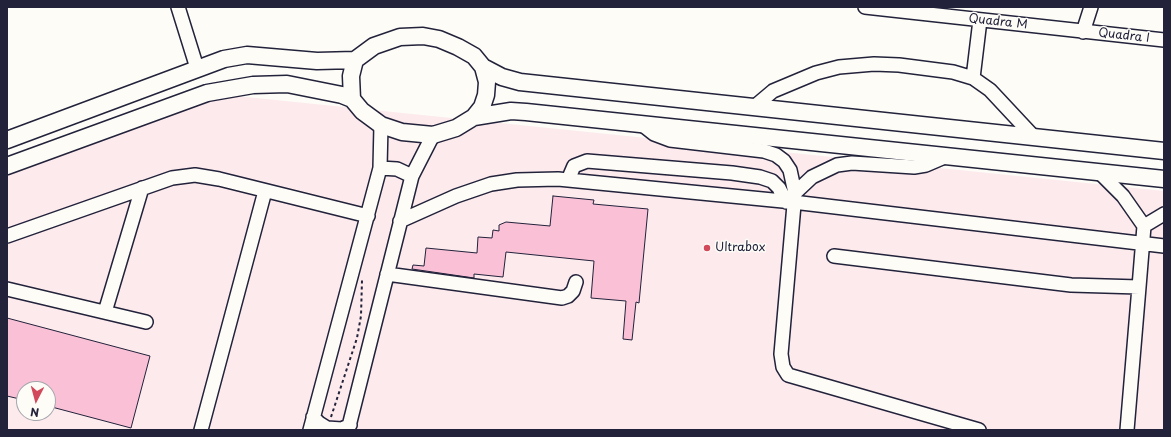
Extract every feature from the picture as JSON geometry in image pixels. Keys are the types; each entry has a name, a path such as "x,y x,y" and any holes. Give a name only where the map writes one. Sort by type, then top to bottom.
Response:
{"main road":[{"path":"25,160 18,158 12,152 12,138 224,59 247,56 317,61 355,60 374,46 400,37 422,36 439,39 458,47 474,56 483,67 502,77 520,82 1164,151"},
{"path":"355,60 351,76 352,98 362,111 381,125 402,132 432,135 456,128 474,117 482,107 486,95 487,82 483,67"},
{"path":"7,166 207,93 253,85 287,84 352,98"},
{"path":"474,117 511,111 640,123 1164,179"}],"street":[{"path":"178,7 197,68"},
{"name":"Quadra M","path":"865,7 1083,32"},
{"path":"1083,32 1091,7"},
{"path":"973,78 980,20"},
{"name":"Quadra I","path":"1083,32 1164,40"},
{"path":"754,107 773,91 794,80 839,67 874,64 899,65 953,72 973,78 990,90 1033,136"},
{"path":"640,123 654,134 670,140 764,151 776,155 784,161 790,170 791,199 781,354 783,367 788,376 979,430"},
{"path":"310,430 380,168 381,125"},
{"path":"313,416 319,423 327,428 349,428 412,176 432,135"},
{"path":"791,199 812,177 837,165 852,163 914,167 926,165 947,156"},
{"path":"568,180 574,166 587,161 732,173 760,177 772,181 791,199"},
{"path":"380,168 397,169 412,176"},
{"path":"1099,172 1123,196 1144,226 1144,244 1127,430"},
{"path":"7,236 172,178 195,176 219,179 368,216"},
{"path":"400,221 456,196 491,184 517,180 568,180 791,199 1164,246"},
{"path":"105,312 142,188"},
{"path":"201,430 265,191"},
{"path":"1144,226 1164,214"},
{"path":"834,256 1071,285 1139,287"},
{"path":"387,274 562,298 568,296 573,291 576,282"},
{"path":"7,289 146,322"}],"path":[{"path":"327,428 357,338 362,316 363,276"}],"shaded area":[{"path":"207,93 1164,191 1164,430 7,430 7,159"}],"building":[{"path":"553,196 594,200 593,204 648,209 639,303 636,302 632,340 623,339 626,301 591,298 594,261 506,252 503,277 474,274 474,278 412,269 413,265 424,266 426,248 477,253 478,237 492,238 493,230 499,231 499,225 506,222 550,226"},
{"path":"7,318 150,356 131,428 56,408 56,381 16,381 16,398 7,396"}],"place":[{"name":"Ultrabox","path":"707,248"}]}
